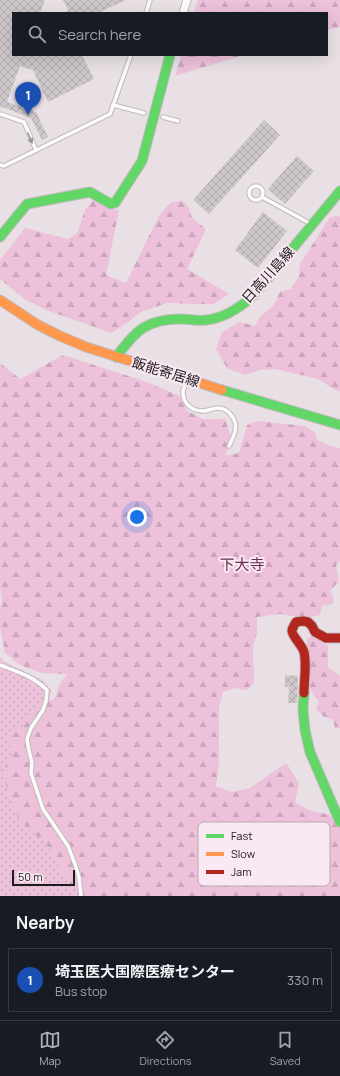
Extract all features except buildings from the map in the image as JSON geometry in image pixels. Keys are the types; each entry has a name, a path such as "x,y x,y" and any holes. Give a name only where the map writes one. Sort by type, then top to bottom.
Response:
{"main road":[{"path":"0,237 27,204 90,192 111,204 115,203 142,161 170,56"},
{"name":"日高川島線","path":"116,357 136,334 143,328 153,324 170,320 214,319 239,308 254,295 340,191"},
{"name":"飯能寄居線","path":"0,300 50,332 77,344 340,425"},
{"path":"340,638 326,638 315,632 309,623 302,620 296,622 292,630 293,635 300,643 304,652 305,664 303,710 305,730 310,752 340,822"}],"street":[{"path":"183,12 187,0"}],"lane":[{"path":"146,12 150,0"},
{"path":"0,165 4,166 110,114 131,56"},
{"path":"113,105 144,113"},
{"path":"0,114 24,122 36,150"},
{"path":"163,117 178,121"},
{"path":"254,186 261,188 263,193 262,197 258,200 251,199 248,195 250,188 254,186"},
{"path":"262,197 312,225"},
{"path":"187,379 183,392 184,398 192,409 205,411 217,408 223,409 229,412 236,421 235,434 229,446"},
{"path":"0,665 31,678 40,683 46,690 46,701 43,710 31,728 27,738 32,762 31,773 43,809 68,846 79,877 81,896"}],"green space":[{"path":"198,0 340,0 340,27 328,30 328,12 194,12"},
{"path":"181,56 240,56 175,76"},
{"path":"93,200 119,211 106,274 108,276 126,283 159,216 171,202 180,201 184,202 189,208 192,218 206,229 187,269 229,294 214,304 167,303 141,312 112,333 46,310 23,298 0,279 0,260 25,228 68,239 77,233 85,210"},
{"path":"330,217 340,217 340,391 335,390 318,379 275,369 260,370 245,375 227,368 216,349 222,332 240,322 255,326 261,316 274,305 280,292 291,289 299,276 300,264"},
{"path":"63,355 147,382 180,396 187,411 203,419 225,419 232,439 225,456 239,453 247,425 257,421 305,426 315,433 317,440 330,446 340,448 340,561 336,565 339,581 330,591 334,599 333,604 322,606 320,615 305,618 280,614 257,617 257,632 253,648 254,683 246,690 234,688 223,692 219,708 219,761 216,786 232,792 250,788 286,763 299,783 295,802 309,810 330,815 340,828 340,896 81,896 65,879 49,847 21,822 9,797 3,772 12,757 12,748 7,741 8,733 22,726 37,708 55,698 59,685 67,674 41,673 20,665 5,653 0,627 0,609 2,600 0,587 0,363 20,379"},
{"path":"312,635 328,646 328,667 340,676 340,728 335,728 333,720 323,716 316,709 319,701 314,696 309,686 311,678 308,656 305,647 307,640"},
{"path":"0,656 3,661 42,680 51,690 48,705 83,896 0,896"}],"traffic: fast":[{"path":"0,237 27,204 90,192 111,204 115,203 142,161 170,56"},
{"path":"116,357 135,334 152,324 172,319 213,319 226,315 243,304 254,295 340,191"},
{"path":"222,390 340,425"},
{"path":"304,693 303,710 305,730 310,752 340,822"}],"traffic: slow":[{"path":"0,300 38,325 86,347 222,390"}],"traffic: jam":[{"path":"304,693 305,657 304,652 292,631 296,622 308,622 315,632 326,638 340,638"}],"place":[{"name":"埼玉医大国際医療センター","path":"28,115"}],"district":[{"name":"下大寺","path":"242,565"}]}
